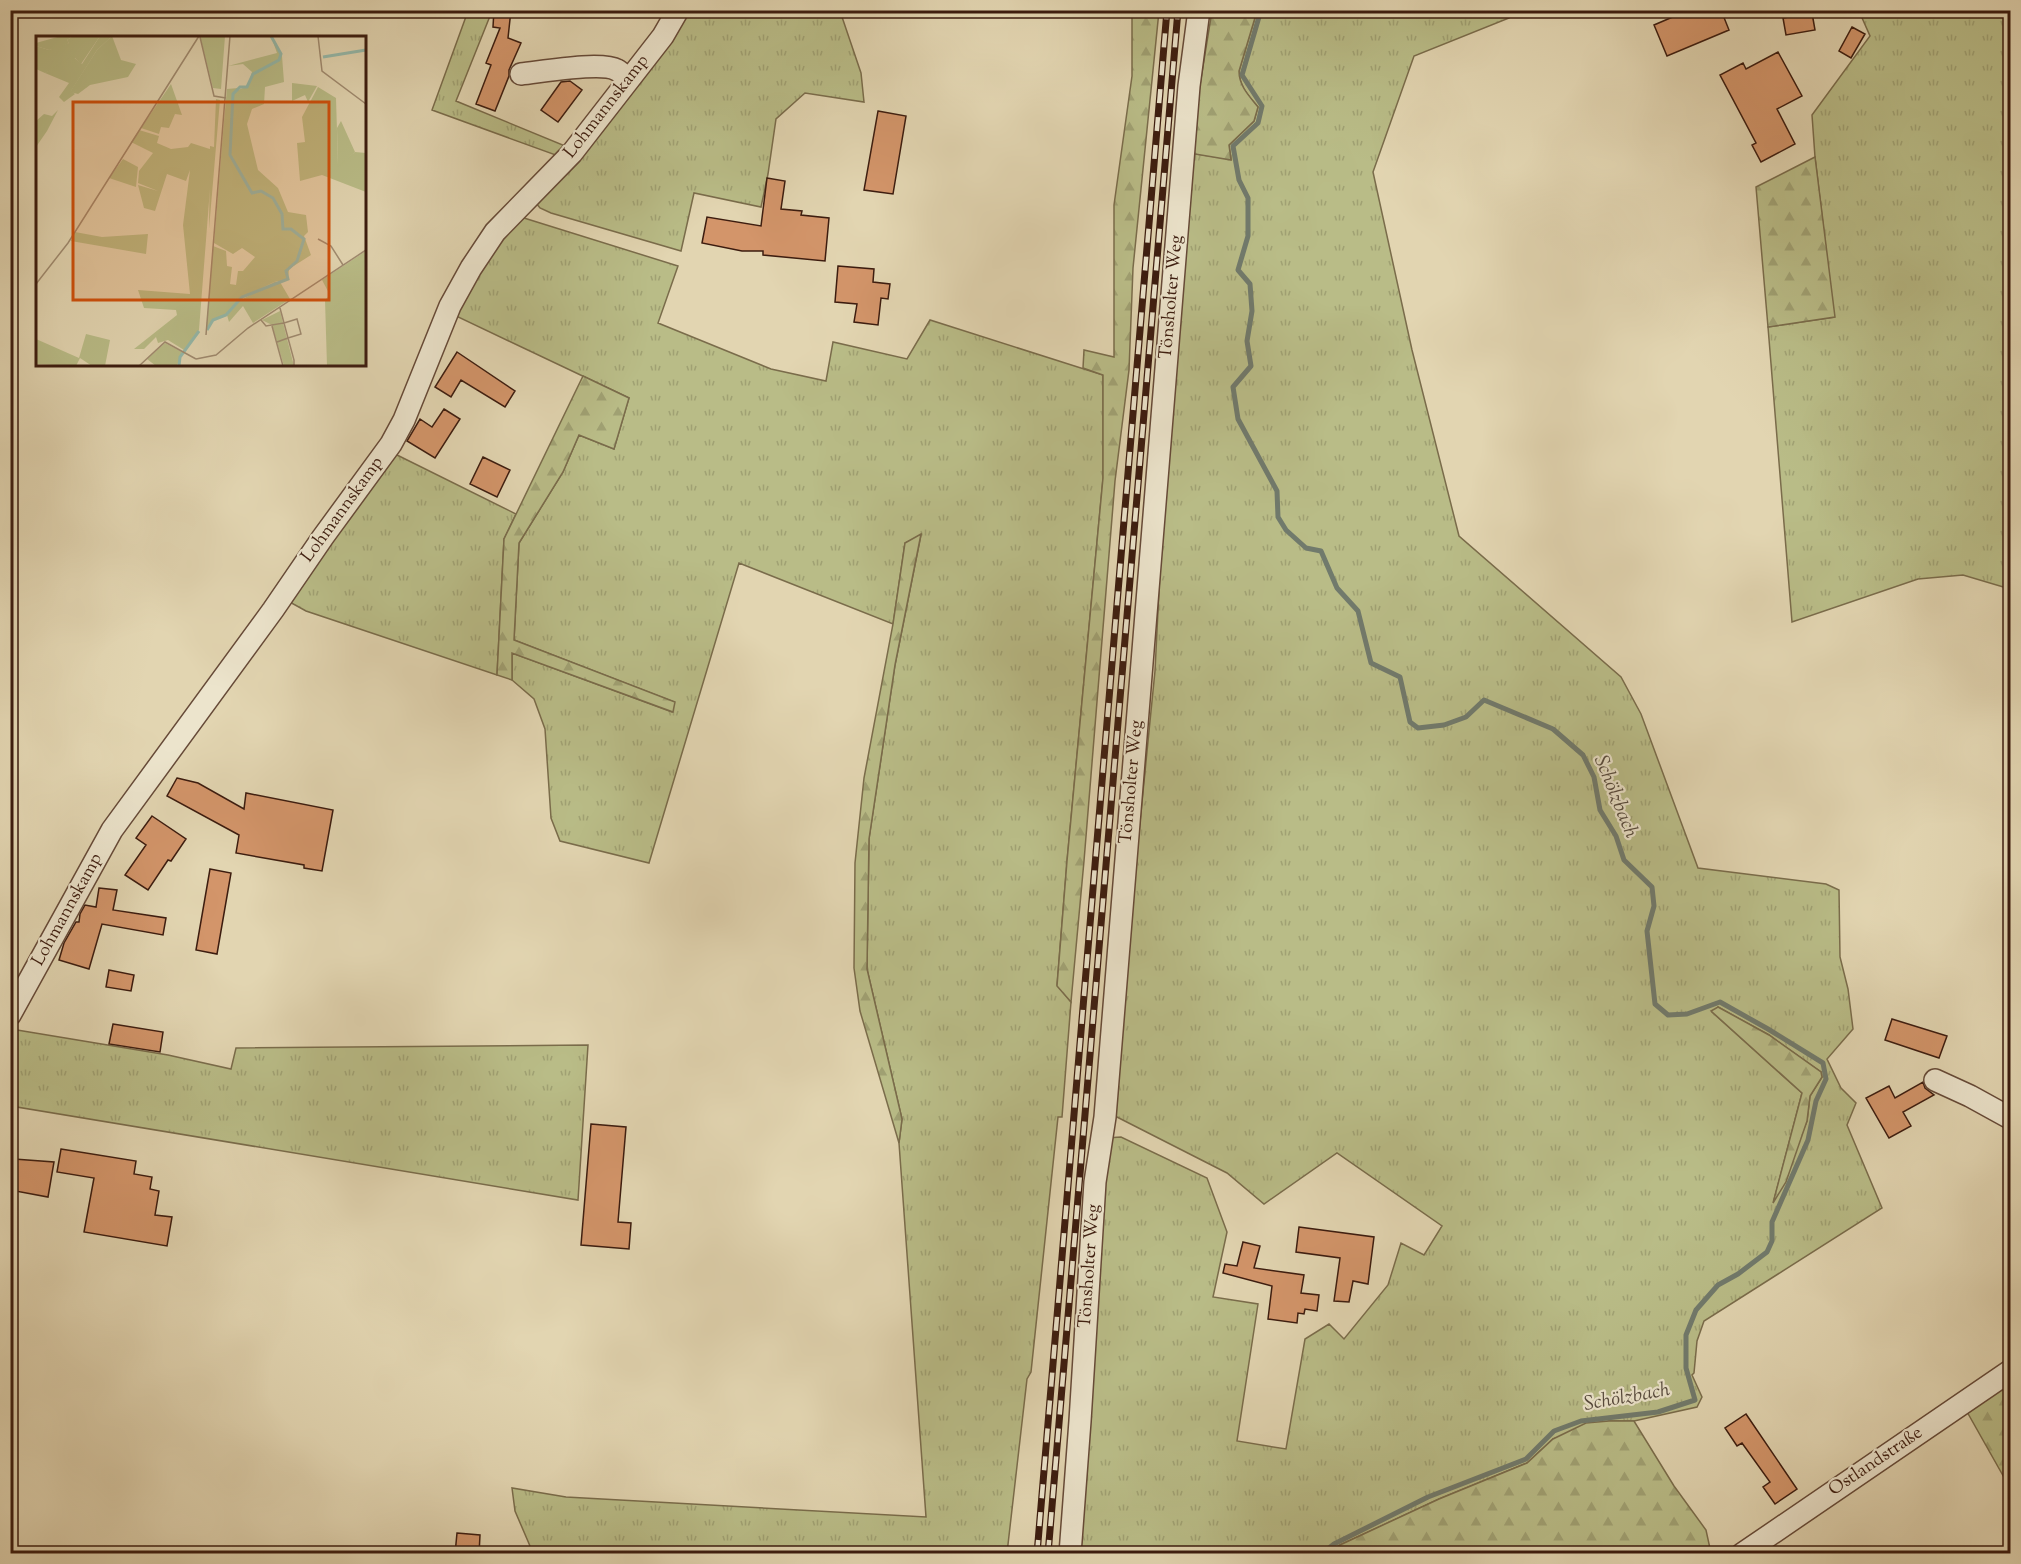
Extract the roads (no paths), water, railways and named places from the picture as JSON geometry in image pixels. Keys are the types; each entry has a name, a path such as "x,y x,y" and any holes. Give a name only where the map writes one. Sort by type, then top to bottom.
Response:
{"street":[{"name":"Lohmannskamp","path":"10,1015 112,830 391,444 404,420 450,306 471,268 495,232 572,153 663,36 678,10"},
{"name":"Tönsholter Weg","path":"1070,1554 1095,1182 1104,1117 1188,98 1200,10"},
{"path":"521,74 608,67 617,70 628,80"},
{"path":"1935,1080 2010,1118"},
{"name":"Ostlandstraße","path":"1742,1554 2010,1371"}],"waterway":[{"name":"Schölzbach","path":"1261,10 1242,75 1262,106 1258,123 1233,146 1239,180 1248,198 1248,236 1238,270 1250,284 1252,311 1247,341 1251,366 1233,387 1238,419 1277,491 1278,517 1286,530 1306,548 1321,551 1337,588 1358,611 1371,663 1400,677 1410,722 1418,728 1444,725 1466,717 1484,700 1553,729 1583,755 1594,777 1600,810 1616,836 1624,860 1652,887 1654,906 1647,931 1655,1004 1668,1015 1687,1014 1720,1002 1823,1063 1826,1079 1816,1101 1808,1140 1772,1222 1772,1241 1767,1252 1738,1274 1718,1285 1696,1310 1686,1335 1686,1368 1695,1400 1658,1412 1581,1421 1554,1431 1526,1459 1428,1497 1334,1544 1322,1554"}],"railway":[{"path":"1037,1554 1167,10"},
{"path":"1048,1554 1178,10"}]}
